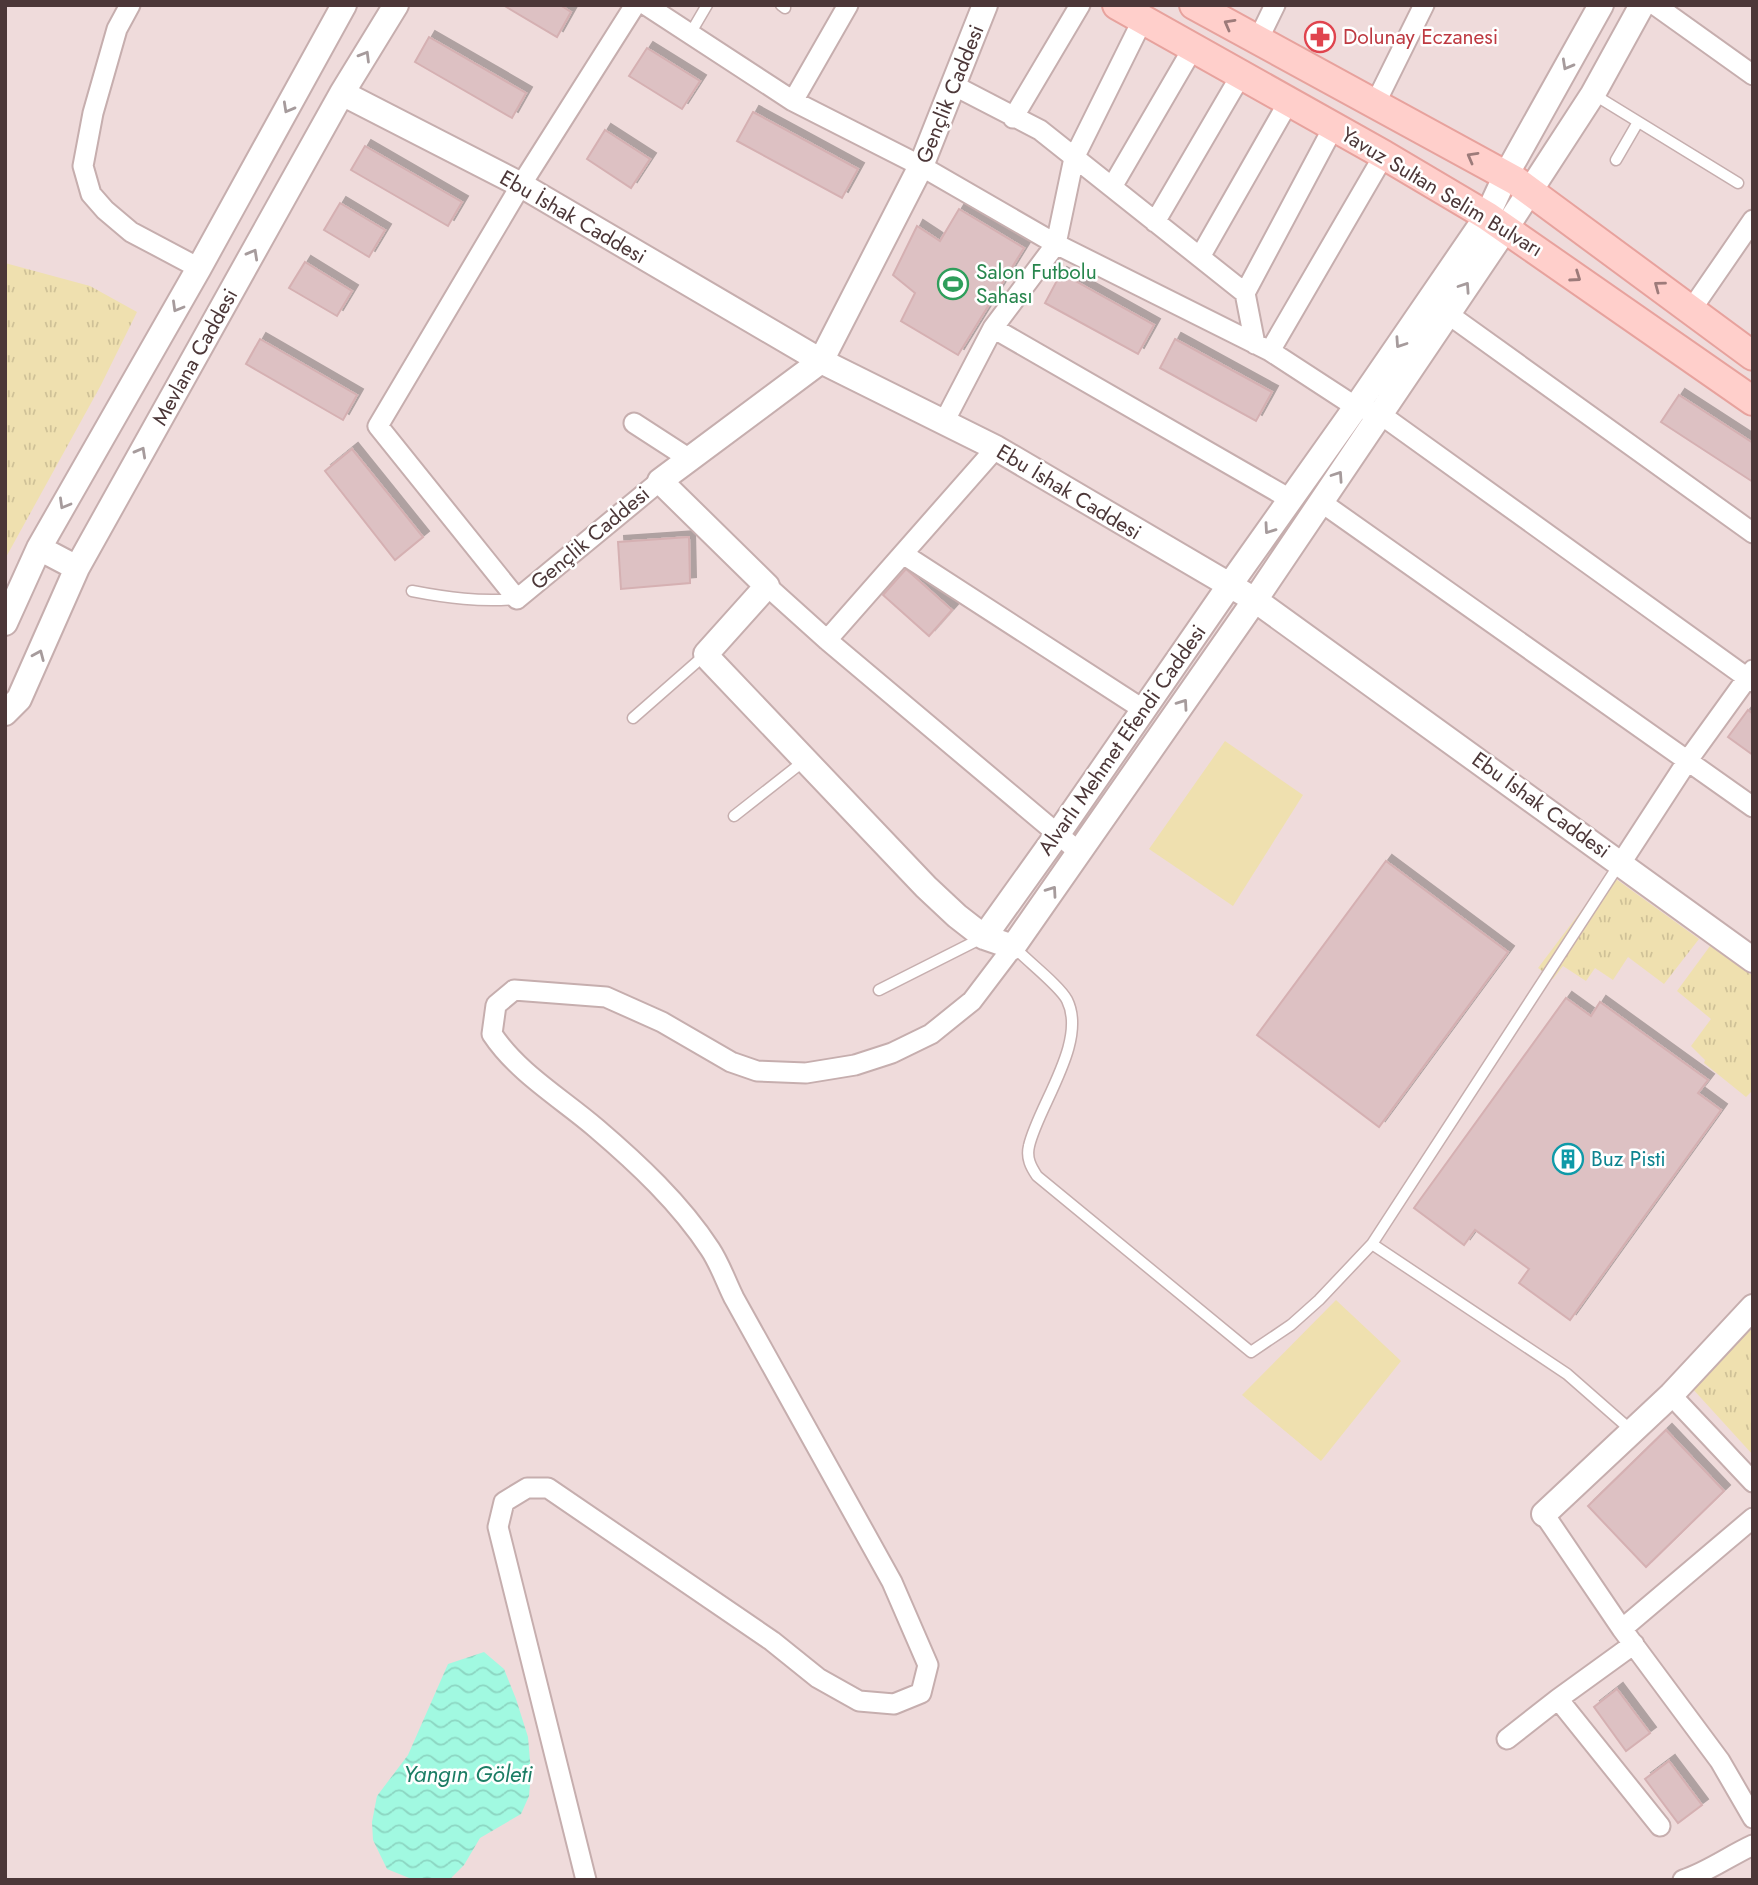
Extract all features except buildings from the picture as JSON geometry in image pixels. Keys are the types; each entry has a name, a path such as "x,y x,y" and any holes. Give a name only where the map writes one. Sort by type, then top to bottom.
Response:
{"main road":[{"name":"Yavuz Sultan Selim Bulvarı","path":"1118,5 1384,155 1496,222 1753,401"},
{"name":"Yavuz Sultan Selim Bulvarı","path":"1194,5 1530,190 1753,356"}],"street":[{"path":"130,5 117,29 93,113 83,166 90,194 131,232 199,268"},
{"name":"Mevlana Caddesi","path":"5,623 39,548 199,268 344,5"},
{"name":"Mevlana Caddesi","path":"5,713 19,699 77,568 342,93 396,5"},
{"name":"Gençlik Caddesi","path":"635,5 521,186 378,426 517,599 688,458 821,362 921,166 985,5"},
{"path":"646,5 793,101 921,166 1056,244 1262,347 1356,407 1380,414 1751,677 1688,760 1620,863"},
{"path":"793,101 848,5"},
{"path":"1013,118 1080,5"},
{"path":"1258,40 1275,5"},
{"path":"1376,104 1424,5"},
{"name":"Alvarlı Mehmet Efendi Caddesi","path":"984,937 1290,499 1496,222 1506,175 1601,5"},
{"path":"586,1880 498,1527 504,1502 527,1488 548,1488 772,1640 818,1678 859,1701 894,1704 921,1693 928,1665 892,1582 734,1298 711,1250 663,1191 596,1128 540,1084 501,1048 492,1034 496,1005 514,990 606,997 662,1022 731,1062 757,1071 806,1073 855,1065 892,1053 931,1034 972,1001 1013,947 1255,600 1448,314 1496,222 1530,190 1593,94 1642,5"},
{"path":"1655,5 1753,75"},
{"path":"944,422 993,328 1056,244 1074,158 1143,19"},
{"path":"1112,187 1193,48"},
{"path":"1155,222 1241,75"},
{"path":"955,86 1040,130 1245,293 1262,347"},
{"name":"Ebu İshak Caddesi","path":"342,93 521,186 821,362 996,448 1255,600 1753,960"},
{"path":"1200,257 1289,101"},
{"path":"1245,293 1334,127"},
{"path":"1262,347 1384,155"},
{"path":"1690,310 1753,220"},
{"path":"1448,314 1753,533"},
{"path":"993,328 1290,499"},
{"path":"634,423 688,458"},
{"path":"827,640 996,448"},
{"path":"660,481 766,586 1079,852"},
{"path":"1321,502 1753,807"},
{"path":"39,548 77,568"},
{"path":"903,554 1144,710"},
{"path":"766,586 706,654 710,660 926,887 984,937 1013,947"},
{"path":"1753,1307 1671,1395 1544,1514 1628,1637 1720,1761 1753,1818"},
{"path":"1671,1395 1753,1482"},
{"path":"1507,1739 1558,1699 1628,1637 1753,1518"},
{"path":"1558,1699 1660,1826"},
{"path":"1683,1880 1701,1874 1727,1857 1753,1845"}],"lane":[{"path":"690,34 707,5"},
{"path":"1593,94 1738,183"},
{"path":"1616,160 1638,122"},
{"path":"412,591 458,600 517,599"},
{"path":"633,718 706,654"},
{"path":"734,816 804,761"},
{"path":"1013,947 1066,997 1072,1015 1071,1033 1056,1083 1028,1148 1029,1163 1037,1176 1251,1352 1291,1325 1319,1300 1372,1244 1620,863"},
{"path":"879,990 984,937"},
{"path":"1372,1244 1567,1374 1632,1431"}],"shaded area":[{"path":"5,5 1753,5 1753,1880 5,1880"}],"green space":[{"path":"5,263 90,286 137,312 101,385 5,559"},
{"path":"1225,741 1303,795 1233,906 1149,849"},
{"path":"1609,874 1699,939 1664,984 1628,957 1613,980 1595,968 1586,981 1563,966 1553,979 1538,968"},
{"path":"1710,946 1753,976 1753,1090 1746,1097 1704,1063 1705,1060 1691,1046 1711,1019 1677,991"},
{"path":"1336,1300 1401,1361 1321,1461 1242,1395"},
{"path":"1753,1327 1753,1455 1691,1387"}],"water":[{"name":"Yangın Göleti","path":"484,1652 504,1669 528,1737 531,1773 529,1796 521,1814 480,1838 464,1865 449,1880 414,1880 387,1869 373,1840 372,1822 377,1796 408,1755 448,1664"}],"place":[{"name":"Dolunay Eczanesi","path":"1320,37"},
{"name":"Salon Futbolu Sahası","path":"953,284"},
{"name":"Buz Pisti","path":"1568,1159"}]}
